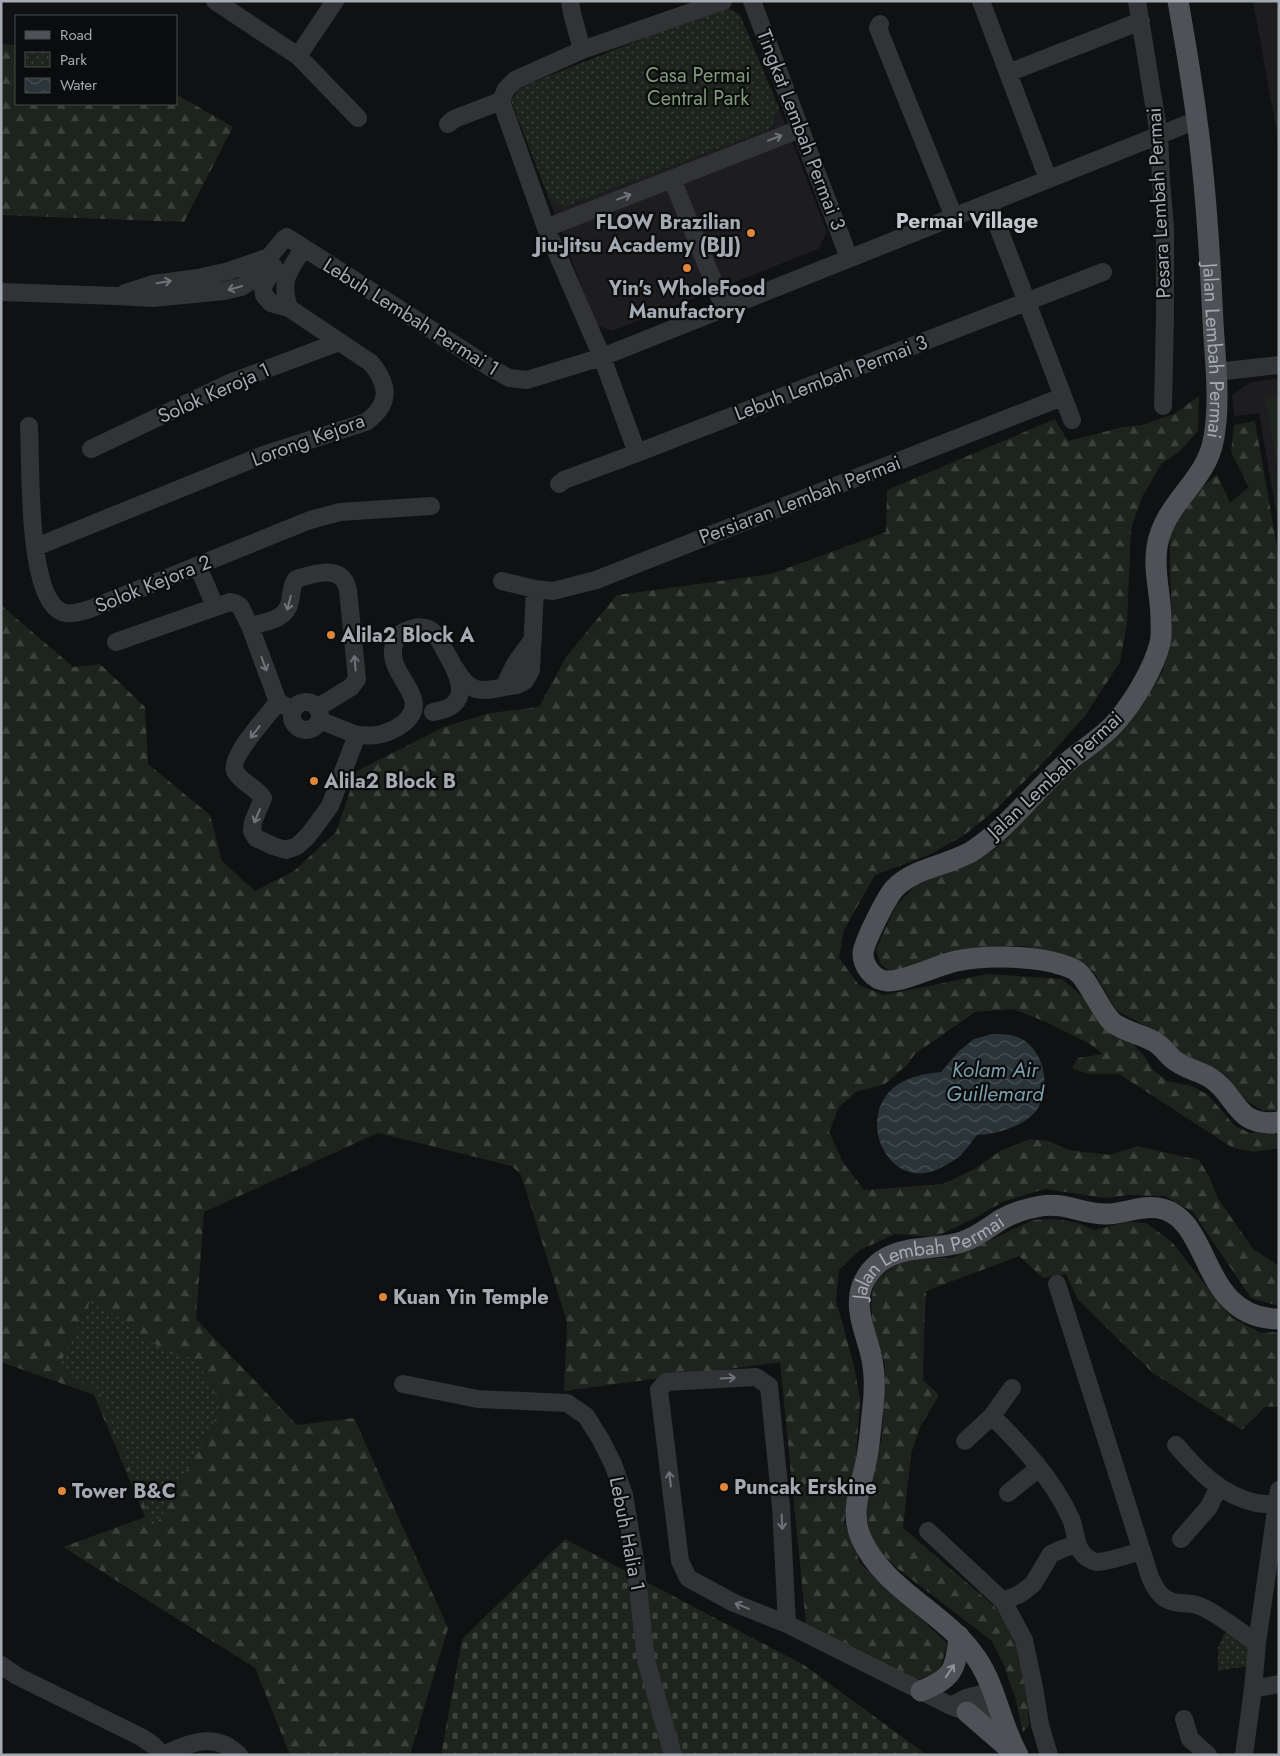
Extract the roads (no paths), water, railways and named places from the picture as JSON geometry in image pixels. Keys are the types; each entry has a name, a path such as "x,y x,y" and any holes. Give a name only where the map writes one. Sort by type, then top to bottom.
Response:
{"main road":[{"name":"Jalan Lembah Permai","path":"1178,1 1197,120 1216,372 1214,442 1208,461 1174,506 1161,528 1157,545 1155,562 1161,618 1160,642 1140,688 1117,722 1062,766 1002,830 958,859 920,873 896,886 882,909 863,953 869,971 876,978 886,981 956,961 984,956 1046,961 1076,970 1082,976 1106,1015 1117,1026 1151,1039 1173,1059 1209,1077 1219,1086 1239,1112 1253,1120 1268,1123 1279,1122"},
{"name":"Jalan Lembah Permai","path":"1017,1755 1008,1736 996,1699 979,1661 959,1636 881,1568 870,1555 860,1536 856,1518 856,1499 867,1456 874,1390 871,1357 862,1321 860,1303 861,1290 865,1279 872,1269 886,1258 898,1253 962,1242 978,1235 1005,1218 1037,1207 1062,1205 1094,1214 1111,1214 1148,1207 1160,1208 1172,1212 1182,1220 1192,1233 1207,1264 1236,1307 1251,1315 1267,1319 1279,1319"},
{"path":"921,1691 936,1685 948,1676 954,1668 959,1636"},
{"path":"959,1709 1017,1755"}],"street":[{"path":"216,1 298,56 358,118"},
{"path":"298,56 335,1"},
{"path":"570,1 582,50"},
{"path":"637,454 602,357 546,228 501,101 506,89 515,80 582,50 722,1"},
{"name":"Tingkat Lembah Permai 3","path":"752,1 849,258"},
{"path":"981,1 1048,179"},
{"name":"Pesara Lembah Permai","path":"1137,1 1159,136 1165,228 1163,406"},
{"path":"1008,73 1141,21"},
{"path":"880,24 878,28 954,217"},
{"path":"448,124 454,119 501,101"},
{"name":"Lebuh Lembah Permai 1","path":"298,244 491,368 509,378 527,380 602,357 1197,120"},
{"path":"546,228 800,129"},
{"path":"672,179 724,308"},
{"path":"989,203 1072,420"},
{"path":"1,292 117,296 153,284 198,278 229,271 269,257 287,237 298,244"},
{"name":"Lorong Kejora","path":"36,547 263,456 366,422 376,414 384,402 385,387 371,363 289,308 284,295 284,283 298,244"},
{"name":"Lebuh Lembah Permai 3","path":"559,484 564,480 637,454 1103,272"},
{"name":"Solok Keroja 1","path":"91,449 232,382 339,342"},
{"path":"1216,372 1279,365"},
{"name":"Persiaran Lembah Permai","path":"502,581 535,589 553,590 596,580 1062,397"},
{"name":"Solok Kejora 2","path":"28,426 34,535 42,581 48,599 58,610 69,615 90,609 318,518 340,512 430,506"},
{"path":"198,566 211,597"},
{"path":"250,626 283,616 288,610 292,585 296,578 329,572 342,576 348,590 357,679 351,687 318,714"},
{"path":"357,735 330,806 308,836 297,846 286,850 256,838 252,831 253,822 263,798 259,792 240,777 235,770 234,764 240,751 286,706 296,706 304,702 309,703 318,714 357,735 376,735 398,728 410,718 413,708 413,699 393,658 392,653 392,648 398,635 407,629 420,626 433,632 459,676 458,699 447,710 424,712 415,709 409,702 390,649 398,634 411,627 417,625 432,630 463,682 470,687 478,690 491,690 517,685 525,681 531,670 535,589"},
{"path":"116,642 230,602 235,603 240,606 250,626 286,706"},
{"path":"1057,1284 1156,1590 1163,1598 1171,1602 1192,1603 1203,1607 1257,1643"},
{"path":"787,1624 781,1506 769,1386 756,1377 666,1382 659,1390 680,1561 688,1578 734,1603 787,1624 959,1709 980,1712 996,1699"},
{"name":"Lebuh Halia 1","path":"402,1384 478,1399 567,1403 586,1416 613,1464 624,1495 635,1560 646,1660 674,1755"},
{"path":"965,1440 992,1416 1012,1388"},
{"path":"992,1416 1039,1468 1059,1495 1072,1520 1077,1544 1086,1557 1096,1562 1142,1551"},
{"path":"1176,1445 1191,1463 1218,1488 1257,1503 1278,1500 1272,1580 1257,1643 1244,1755"},
{"path":"1008,1493 1039,1468"},
{"path":"1181,1539 1203,1516 1218,1488"},
{"path":"928,1531 1003,1601 1024,1640 1040,1725 1049,1755"},
{"path":"1003,1601 1020,1594 1033,1584 1051,1554 1077,1544"},
{"path":"1,1665 17,1676 142,1737 163,1755 178,1748 206,1740 226,1744 239,1755"},
{"path":"1253,1689 1279,1684"},
{"path":"1184,1719 1190,1739 1208,1755"}],"water":[{"name":"Kolam Air Guillemard","path":"992,1034 1017,1037 1025,1041 1037,1054 1044,1072 1044,1091 1038,1108 1026,1120 1011,1128 977,1135 960,1156 944,1166 925,1173 909,1172 895,1164 885,1152 878,1136 877,1120 881,1103 897,1085 921,1075 941,1072 959,1051 974,1039"}],"place":[{"name":"FLOW Brazilian Jiu-Jitsu Academy (BJJ)","path":"751,233"},
{"name":"Yin's WholeFood Manufactory","path":"687,268"},
{"name":"Alila2 Block A","path":"331,635"},
{"name":"Alila2 Block B","path":"314,781"},
{"name":"Kuan Yin Temple","path":"383,1297"},
{"name":"Puncak Erskine","path":"724,1487"},
{"name":"Tower B&C","path":"62,1491"}],"district":[{"name":"Permai Village","path":"967,221"}],"park label":[{"name":"Casa Permai Central Park","path":"698,86"}]}
